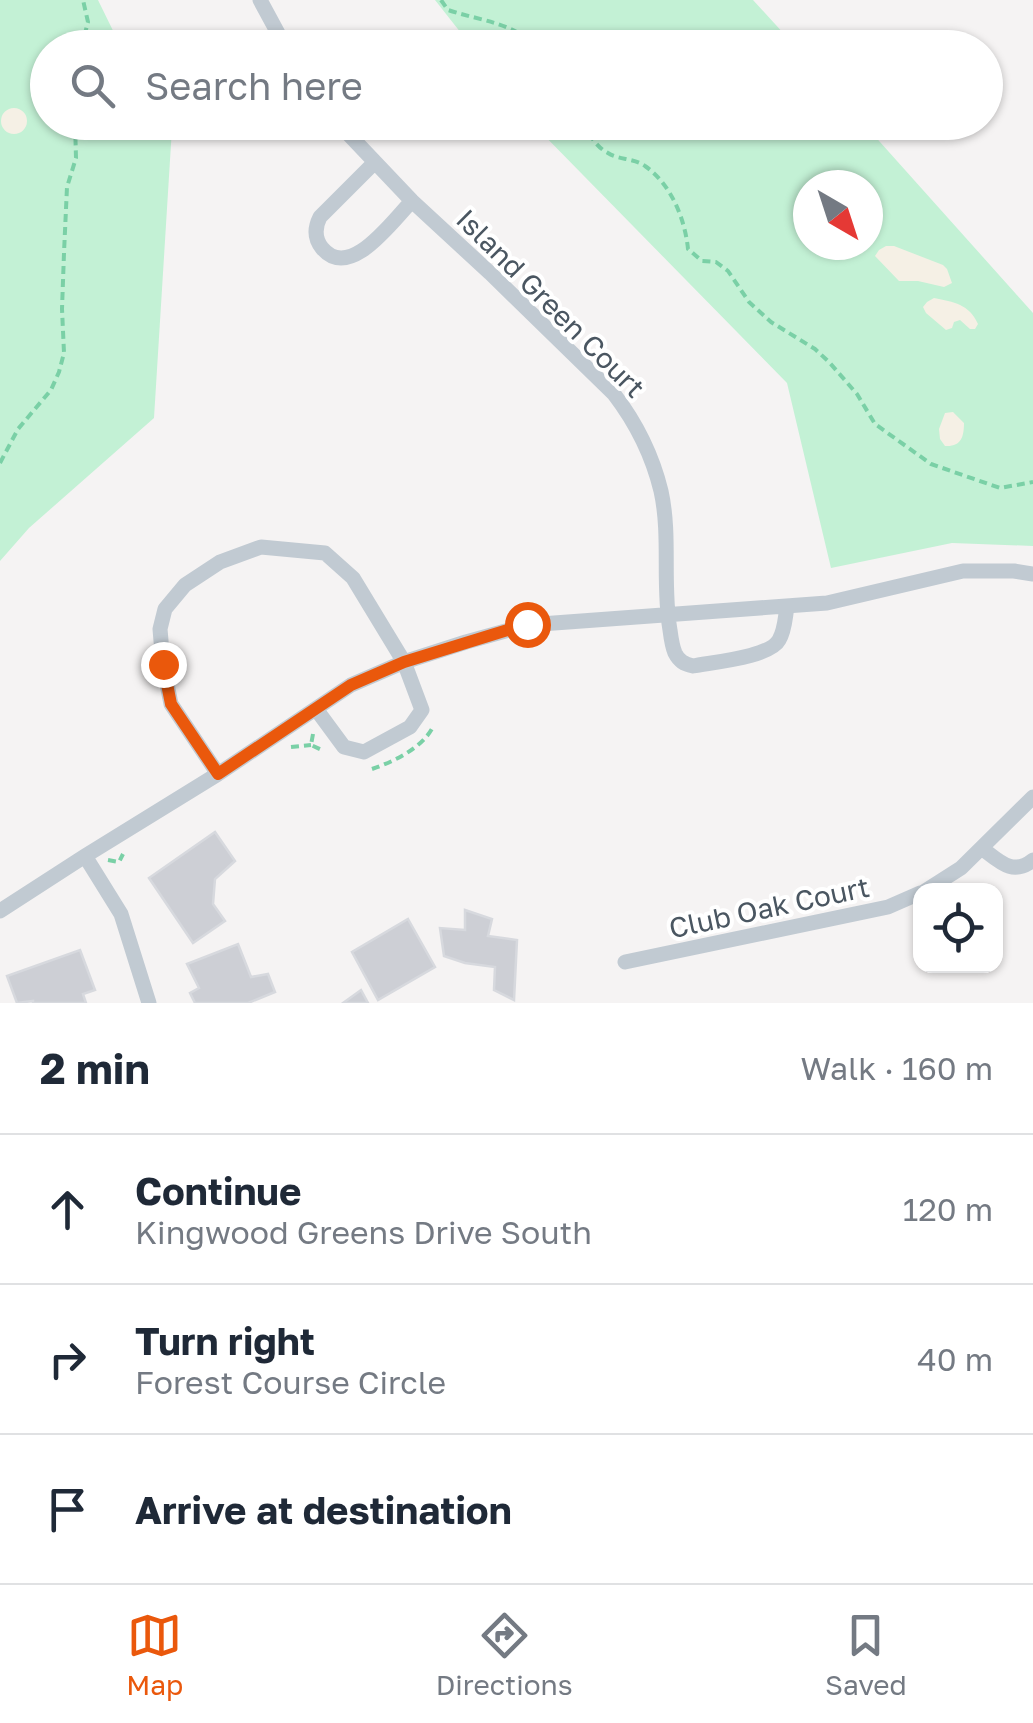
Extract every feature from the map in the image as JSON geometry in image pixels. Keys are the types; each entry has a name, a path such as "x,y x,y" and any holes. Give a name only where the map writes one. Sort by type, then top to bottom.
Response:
{"street":[{"path":"260,0 276,30"},
{"name":"Island Green Court","path":"353,140 614,394 630,416 644,439 662,495 667,613 676,657 692,666 765,652 777,645 787,607"},
{"path":"374,163 320,217 316,236 322,248 342,259 360,253 412,201"},
{"path":"218,774 171,704 163,664 160,629 166,609 185,584 220,562 261,547 325,553 352,578 404,662 422,710 410,727 364,752 344,748 316,709"},
{"path":"0,911 351,685 404,662 527,624 826,603 963,571 1033,574"},
{"name":"Club Oak Court","path":"937,883 961,868 1033,797"},
{"path":"982,848 1008,866 1018,868 1033,860"},
{"path":"85,856 121,914 149,1003"},
{"name":"Club Oak Court","path":"624,962 888,908 913,897"}],"path":[{"path":"83,0 86,30"},
{"path":"441,0 448,10 517,30"},
{"path":"0,463 18,429 51,390 60,372 64,353 62,309 68,187 76,158 76,140"},
{"path":"593,140 608,154 645,166 676,205 688,249 702,261 716,262 728,270 749,302 829,362 857,394 875,424 932,464 1000,488 1033,482"}],"green space":[{"path":"0,0 98,0 113,30 30,30 30,140 171,140 154,418 29,528 0,561"},
{"path":"435,0 753,0 780,30 459,30"},
{"path":"549,140 878,140 1033,313 1033,546 952,543 831,568 787,383"}],"sand":[{"path":"14,108 23,112 27,121 23,130 14,134 5,130 1,121 5,112"},
{"path":"894,246 943,265 952,283 944,287 899,281 879,260 883,260 883,248"},
{"path":"934,298 965,308 978,324 975,329 960,320 946,330 923,307"},
{"path":"953,412 964,423 963,433 958,443 945,446 939,429 945,413"}],"building":[{"path":"215,832 235,861 215,879 213,904 225,921 193,943 149,878"},
{"path":"465,910 492,919 488,936 517,940 514,1000 494,990 495,967 444,956 440,928 465,930"},
{"path":"408,919 435,967 378,1000 352,952"},
{"path":"238,944 251,977 268,974 275,992 248,1003 195,1003 190,993 199,988 187,964"},
{"path":"80,950 95,990 83,994 86,1003 17,1003 7,976"},
{"path":"361,990 368,1003 343,1003"}],"route":[{"path":"163,664 171,704 218,774 351,685 404,662 527,624"}]}
